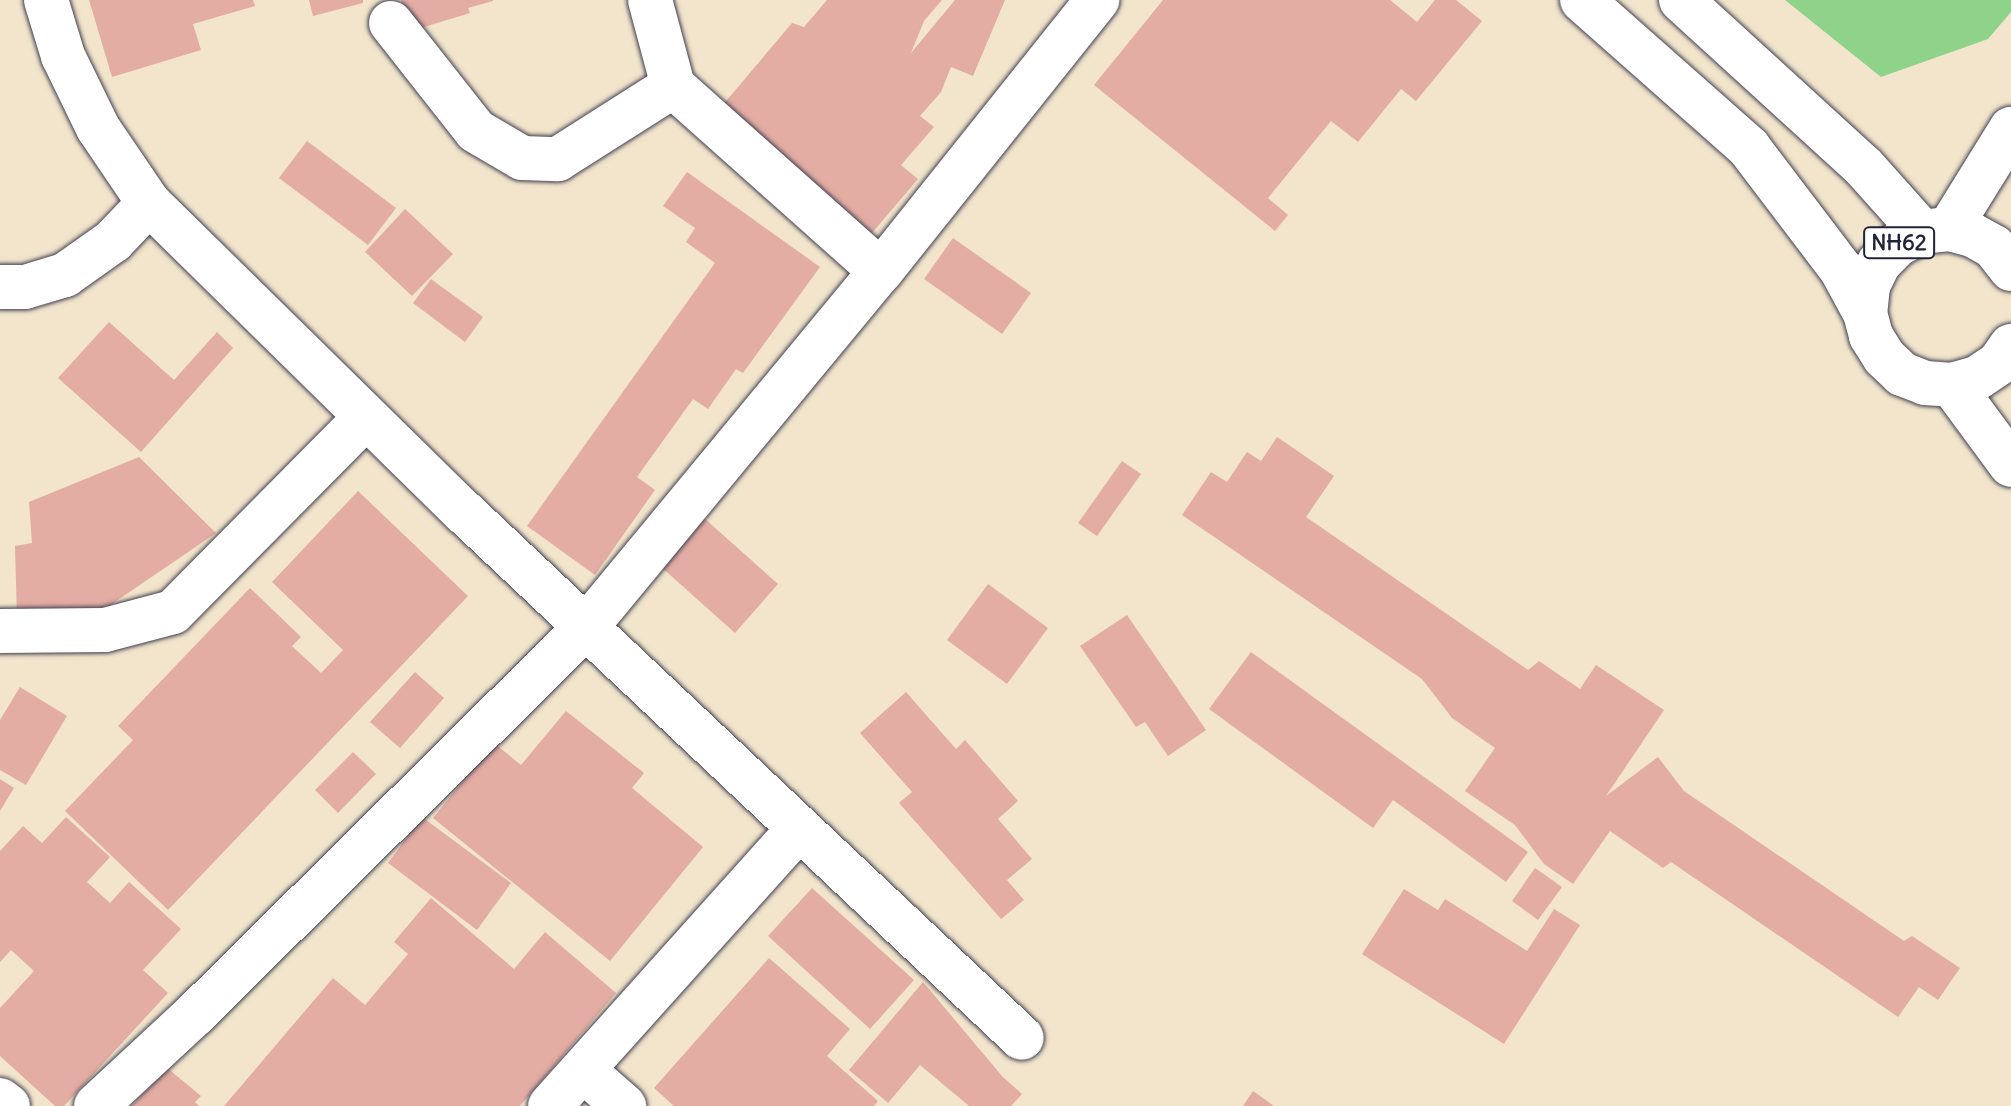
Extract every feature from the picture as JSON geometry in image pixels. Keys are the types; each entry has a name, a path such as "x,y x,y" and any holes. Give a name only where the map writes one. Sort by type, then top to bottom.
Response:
{"main road":[{"path":"46,0 63,56 98,128 149,203 366,417 1022,1038"},
{"path":"650,0 673,86 881,271"},
{"path":"96,1106 195,1014 587,626 881,271 1097,0"},
{"path":"1582,0 1749,148 1833,258 1865,313 1871,336 1884,357 1902,374 1925,383 1952,385 1977,378 1999,363 2011,346"},
{"path":"1681,0 1935,231"},
{"path":"391,23 476,131 522,158 558,159 673,86"},
{"name":"NH62","path":"1935,231 2011,129"},
{"path":"0,287 25,287 65,275 113,241 149,203"},
{"name":"NH62","path":"1865,313 1868,286 1879,263 1898,244 1935,231 1972,235 1994,247 2011,269"},
{"path":"1952,385 2011,465"},
{"path":"0,631 105,630 173,612 366,417"},
{"path":"550,1106 799,828"},
{"path":"583,1070 624,1106"},
{"path":"0,1100 8,1106"}],"green space":[{"path":"1785,0 2011,0 2011,12 1988,39 1881,77"}],"building":[{"path":"89,0 253,0 255,6 193,24 201,50 112,77"},
{"path":"309,0 363,0 363,3 313,16"},
{"path":"401,0 493,1 468,8 470,13 411,31"},
{"path":"827,0 942,0 924,21 911,53 955,0 1005,0 973,76 951,67 941,92 920,116 934,127 901,165 918,179 872,233 758,137 716,113 792,23 804,27"},
{"path":"1163,0 1390,0 1417,22 1435,0 1456,0 1482,21 1416,101 1401,89 1358,142 1331,121 1268,198 1288,215 1275,231 1094,85"},
{"path":"307,141 396,208 368,245 279,178"},
{"path":"687,172 820,267 743,373 736,369 708,409 693,399 637,477 655,490 595,575 527,526 715,263 686,242 695,228 663,206"},
{"path":"405,209 453,254 412,296 365,252"},
{"path":"953,238 1031,293 1002,334 924,279"},
{"path":"431,279 483,317 465,342 413,303"},
{"path":"109,322 174,380 217,332 233,348 141,452 58,378"},
{"path":"1277,437 1334,476 1306,517 1528,670 1539,661 1580,689 1596,665 1664,710 1606,796 1658,757 1684,791 1904,941 1912,936 1960,968 1938,1000 1919,987 1898,1017 1671,862 1663,868 1610,831 1573,884 1544,864 1515,825 1465,791 1495,748 1452,718 1422,679 1182,515 1211,472 1227,482 1247,452 1261,461"},
{"path":"139,457 216,533 109,606 17,619 15,546 32,543 29,502"},
{"path":"1122,461 1141,474 1097,536 1078,523"},
{"path":"358,491 468,596 168,910 65,811 133,740 118,726 250,588 301,637 292,646 321,673 343,650 272,582"},
{"path":"704,518 778,584 735,633 660,566"},
{"path":"988,584 1048,628 1007,684 947,640"},
{"path":"1127,615 1206,730 1168,756 1145,722 1136,727 1080,646"},
{"path":"1251,652 1528,852 1506,882 1393,800 1373,828 1209,709"},
{"path":"415,672 444,698 400,748 370,722"},
{"path":"20,687 67,716 26,785 0,770 0,720"},
{"path":"906,692 956,749 965,740 1018,801 998,819 1032,859 1007,880 1024,900 1001,919 899,803 912,792 860,733"},
{"path":"566,711 644,773 632,788 703,847 610,961 433,818 494,743 521,765"},
{"path":"353,752 376,774 338,813 315,790"},
{"path":"0,779 14,788 0,811"},
{"path":"66,817 110,857 87,882 110,903 129,882 181,929 143,970 168,993 64,1106 55,1106 0,1056 0,1008 34,971 11,950 0,962 0,851 23,826 42,843"},
{"path":"422,817 511,883 477,930 388,863"},
{"path":"1535,868 1562,887 1538,920 1512,901"},
{"path":"812,888 914,980 870,1029 768,936"},
{"path":"1404,889 1438,910 1445,899 1527,951 1554,909 1580,925 1504,1044 1362,954"},
{"path":"431,898 514,969 545,932 616,993 520,1106 224,1106 333,978 365,1005 408,954 394,942"},
{"path":"769,958 850,1029 827,1056 878,1101 874,1106 674,1106 654,1088"},
{"path":"923,982 1002,1076 1022,1094 1011,1106 969,1106 920,1065 888,1103 849,1070"},
{"path":"166,1067 201,1096 195,1102 199,1106 132,1106"},
{"path":"1253,1091 1274,1106 1243,1106"}]}
